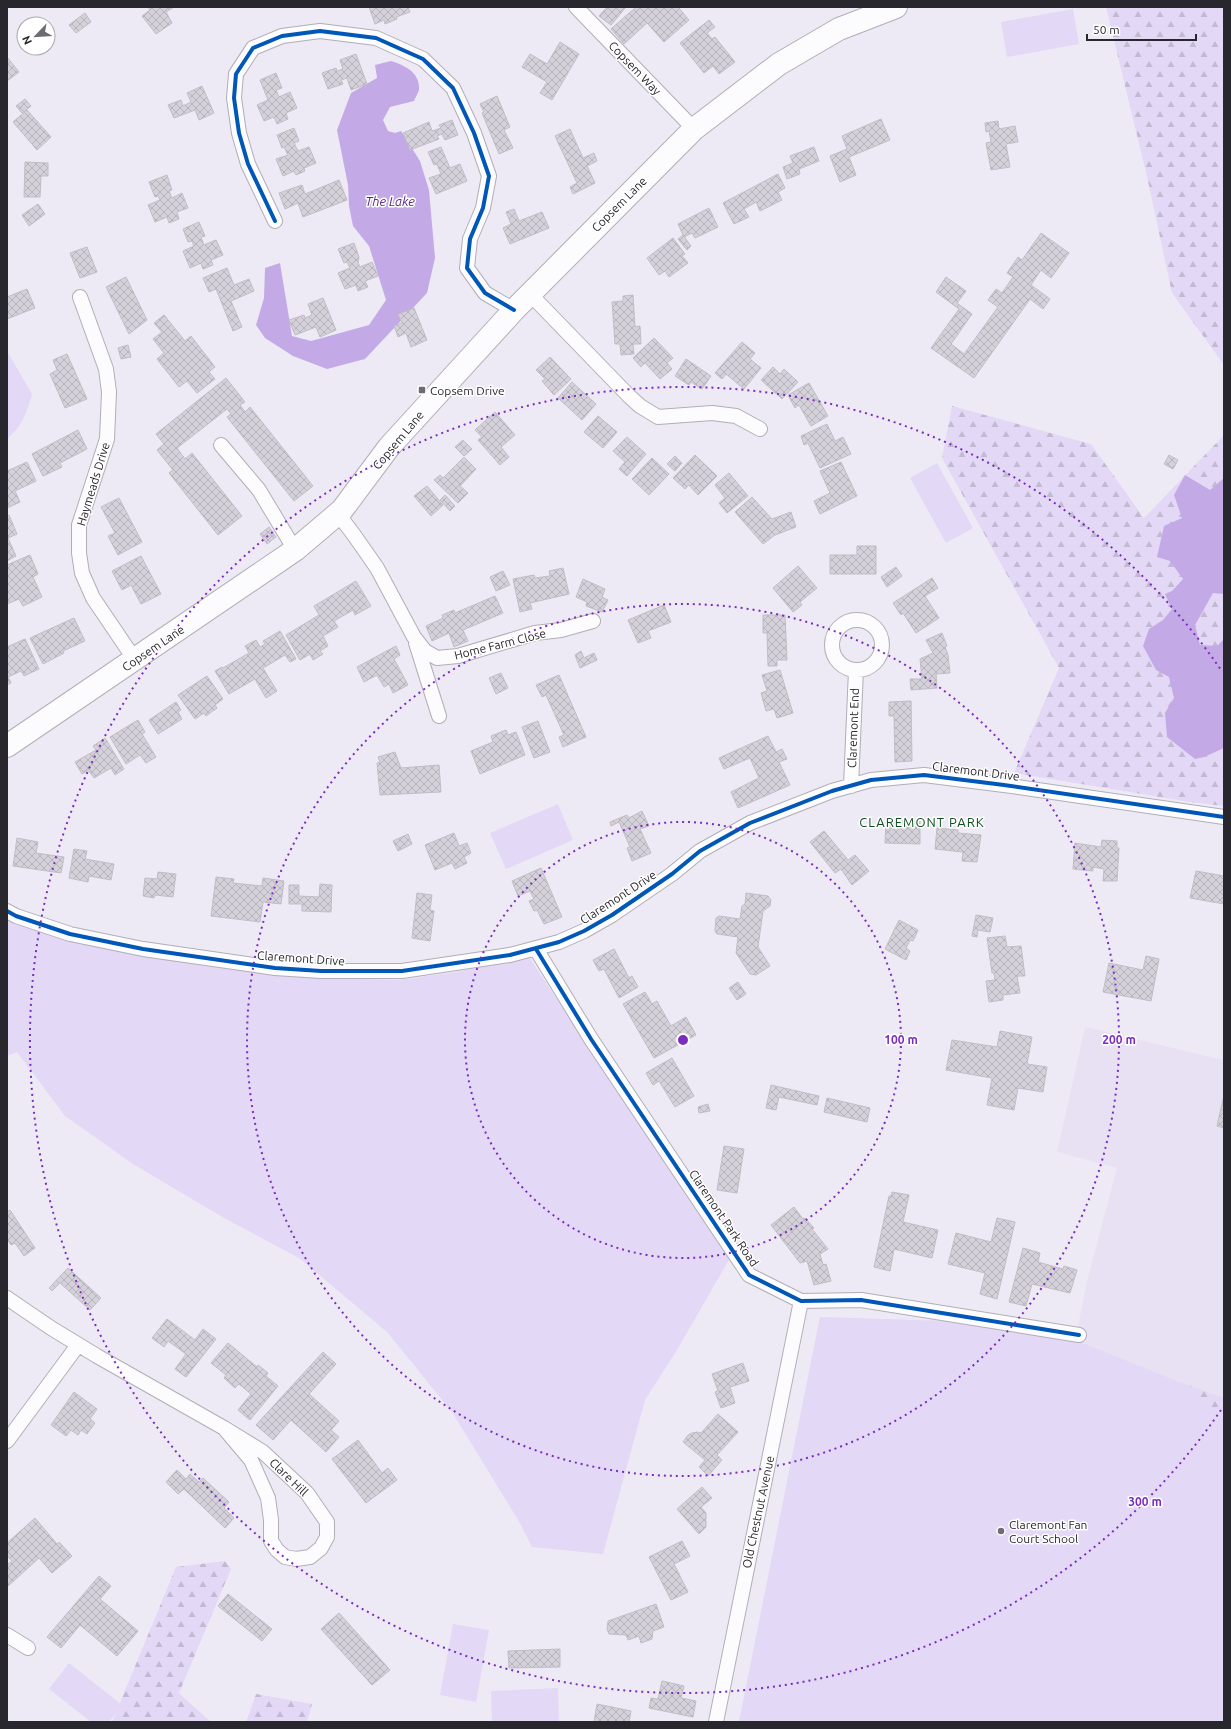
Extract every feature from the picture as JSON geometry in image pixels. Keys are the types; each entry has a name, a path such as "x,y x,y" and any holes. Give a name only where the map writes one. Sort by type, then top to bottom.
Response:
{"main road":[{"name":"Copsem Lane","path":"7,746 295,550 338,514 389,447 514,310 694,129 779,64 839,29 896,7"}],"street":[{"name":"Copsem Way","path":"576,7 694,129"},
{"path":"275,221 248,164 239,133 234,98 236,74 253,48 282,36 320,31 376,38 423,59 453,88 474,133 489,176 483,208 470,239 467,268 485,294 514,310"},
{"path":"530,294 629,396 640,406 658,417 712,413 736,416 760,429"},
{"name":"Haymeads Drive","path":"80,297 106,369 109,392 107,439 79,525 79,552 82,573 93,598 135,660"},
{"path":"221,445 259,490 295,550"},
{"name":"Home Farm Close","path":"338,514 378,568 414,637 425,652 437,658 458,656 535,633 561,630 593,621"},
{"name":"Home Farm Close","path":"414,637 439,716"},
{"name":"Claremont End","path":"851,786 856,670"},
{"name":"Claremont Drive","path":"7,911 16,916 70,934 143,949 275,968 322,971 402,971 474,961 536,949 559,942 584,931 612,915 672,874 700,851 750,823 832,791 871,780 924,775 1224,817"},
{"name":"Claremont Park Road","path":"536,949 591,1039 750,1275 801,1301 861,1300 1078,1335"},
{"name":"Clare Hill","path":"7,1298 78,1345 224,1428 263,1452 307,1493 327,1522 327,1537 321,1548 310,1558 296,1559 285,1557 277,1550 271,1540 271,1520 268,1498 252,1460 224,1428"},
{"name":"Old Chestnut Avenue","path":"716,1722 801,1301"},
{"path":"7,1441 78,1345"},
{"path":"7,1635 28,1648"}],"shaded area":[{"name":"Claremont Fan Court School","path":"1085,1027 1224,1060 1224,1722 739,1722 820,1317 945,1321 1075,1340 1088,1277 1117,1168 1057,1152"}],"green space":[{"path":"1106,7 1224,7 1224,365 1172,293 1148,181"},
{"path":"1073,9 1079,44 1007,57 1001,22"},
{"path":"7,351 32,394 23,419 17,429 7,439"},
{"path":"952,406 1091,444 1144,518 1224,435 1224,806 1190,802 1014,773 1059,668 942,458"},
{"path":"937,463 973,528 946,543 910,478"},
{"path":"558,804 573,840 506,869 490,833"},
{"path":"7,919 66,940 127,952 319,978 399,980 456,972 529,957 730,1258 677,1350 645,1400 603,1554 532,1547 520,1523 452,1412 387,1332 299,1258 224,1218 133,1164 65,1116 17,1052 7,1056"},
{"name":"Claremont Fan Court School","path":"820,1317 945,1321 1075,1340 1184,1384 1224,1417 1224,1722 739,1722"},
{"path":"1184,1384 1224,1398 1224,1417"},
{"path":"225,1561 231,1569 179,1693 211,1722 112,1722 176,1567"},
{"path":"453,1624 489,1630 476,1702 440,1695"},
{"path":"69,1663 122,1705 109,1722 91,1722 49,1689"},
{"path":"558,1688 559,1722 492,1722 491,1691"},
{"path":"256,1694 312,1704 307,1722 246,1722"}],"water":[{"name":"The Lake","path":"391,61 410,70 417,78 419,83 419,90 414,101 390,107 383,120 388,131 395,133 401,131 420,161 429,190 435,258 427,293 365,359 327,369 293,356 265,338 256,325 264,298 265,268 280,263 292,336 311,341 369,325 386,300 369,246 353,226 349,206 348,185 337,130 351,93 377,78 375,65"},
{"path":"1185,475 1210,490 1224,478 1224,594 1213,593 1195,625 1200,645 1217,646 1224,639 1224,748 1204,757 1195,759 1167,737 1165,713 1174,698 1169,677 1156,670 1143,646 1149,629 1163,620 1172,609 1165,594 1172,591 1183,579 1170,561 1157,557 1164,526 1182,518 1174,495"}],"building":[{"path":"148,7 174,7 166,12 172,23 156,34 142,16 150,10"},
{"path":"369,7 408,7 410,12 396,17 397,19 385,24 384,20 375,24"},
{"path":"607,7 626,7 611,25 599,16"},
{"path":"636,7 678,7 689,20 664,42 647,23 624,44 611,29"},
{"path":"85,13 91,22 76,33 69,25"},
{"path":"709,20 715,27 707,33 712,39 715,37 735,62 719,74 713,66 704,73 680,43"},
{"path":"560,42 579,54 552,100 540,93 547,82 522,67 530,54 547,64"},
{"path":"356,54 367,84 351,90 347,78 341,80 343,84 328,89 322,73 336,68 337,71 343,69 340,60"},
{"path":"7,57 19,72 7,81"},
{"path":"276,73 282,88 276,90 279,97 290,92 297,108 286,113 288,119 277,124 274,117 264,121 257,105 268,100 260,80"},
{"path":"202,86 214,113 199,120 195,110 174,118 168,105 181,100 183,106 191,102 187,93"},
{"path":"497,96 510,127 504,130 513,148 499,154 482,113 484,112 480,104"},
{"path":"25,99 31,106 22,113 16,106"},
{"path":"27,110 51,137 37,150 13,122"},
{"path":"881,119 890,140 849,157 856,175 840,182 830,156 847,149 842,136"},
{"path":"452,120 458,135 445,140 442,134 437,136 439,139 410,150 403,133 429,122 432,131 441,128 439,125"},
{"path":"998,121 999,129 1015,126 1018,142 1006,144 1010,167 991,170 986,143 991,142 989,131 986,132 985,123"},
{"path":"294,128 299,141 294,143 298,151 309,147 316,163 304,168 305,171 296,175 294,171 283,176 276,159 288,155 284,147 282,148 277,135"},
{"path":"570,129 583,158 594,153 597,161 587,166 595,183 573,194 570,187 577,183 555,136"},
{"path":"441,147 450,168 460,164 467,181 436,194 429,178 441,174 437,164 434,165 428,152"},
{"path":"814,147 819,161 799,169 800,174 787,179 783,167 793,163 790,156"},
{"path":"25,162 48,163 48,176 41,176 40,197 24,197"},
{"path":"778,174 785,188 778,192 782,200 760,211 756,202 744,209 749,217 734,224 723,203"},
{"path":"167,175 172,190 169,191 172,198 182,193 188,208 177,212 179,219 169,223 167,217 155,222 148,205 160,200 158,196 155,197 149,182"},
{"path":"339,180 347,200 303,217 298,203 285,209 279,193 302,185 305,194"},
{"path":"38,204 45,214 29,226 22,215"},
{"path":"709,208 718,227 695,238 692,233 684,237 678,224"},
{"path":"514,209 519,221 542,212 549,228 510,244 503,228 511,224 506,212"},
{"path":"199,222 205,236 201,237 204,245 216,240 223,255 211,260 213,265 203,269 201,263 190,268 183,251 194,246 192,241 188,242 183,229"},
{"path":"1041,233 1069,253 1051,278 1041,270 1031,285 1050,299 1043,309 1030,299 974,378 931,348 959,309 936,292 946,277 966,291 957,303 972,314 951,344 964,354 998,307 988,300 996,289 1002,293 1013,277 1007,273 1018,257 1022,260"},
{"path":"683,235 691,246 687,250 678,239"},
{"path":"673,238 685,254 682,256 688,263 669,277 665,271 659,275 647,258"},
{"path":"354,243 359,257 358,263 360,267 372,262 378,276 365,281 368,287 358,291 356,285 345,289 338,273 350,268 347,262 344,263 338,249"},
{"path":"87,247 97,272 80,278 70,253"},
{"path":"227,268 234,285 249,279 254,291 231,301 242,327 233,331 216,289 209,292 203,278"},
{"path":"126,277 147,320 129,334 106,287"},
{"path":"27,289 35,308 7,319 7,297"},
{"path":"633,295 635,327 640,326 641,344 633,344 634,354 621,355 620,344 615,344 612,302 623,301 623,296"},
{"path":"323,298 336,330 320,337 316,327 295,335 289,320 304,315 305,318 312,315 308,304"},
{"path":"414,308 427,340 411,347 406,333 398,337 394,326 402,323 398,314"},
{"path":"164,315 185,341 191,336 215,367 209,372 215,379 197,393 187,381 179,387 157,359 164,353 153,339 162,332 154,323"},
{"path":"654,338 673,358 667,363 672,369 660,379 645,363 641,367 633,358"},
{"path":"742,342 755,353 750,359 761,368 744,389 726,374 722,379 715,373"},
{"path":"128,345 131,357 121,359 118,348"},
{"path":"67,354 87,399 65,408 50,374 57,370 53,360"},
{"path":"550,357 571,379 554,395 542,381 545,379 536,370"},
{"path":"686,359 711,376 702,389 691,382 689,385 675,376"},
{"path":"773,367 780,374 784,369 798,382 782,399 761,380"},
{"path":"226,378 245,402 240,405 245,412 250,407 313,486 294,501 227,417 231,414 227,409 177,448 185,459 192,453 242,516 218,535 169,473 173,470 157,450 164,444 156,434"},
{"path":"572,382 596,404 582,420 558,398"},
{"path":"809,383 828,416 811,426 799,405 795,408 788,395"},
{"path":"495,412 515,435 501,447 509,457 500,465 478,440 482,437 475,430"},
{"path":"598,416 617,432 603,448 584,432"},
{"path":"827,424 835,441 843,437 851,454 820,468 808,443 804,445 801,436"},
{"path":"78,430 87,449 60,463 62,467 43,476 32,454"},
{"path":"627,437 646,454 627,476 619,469 625,462 613,451"},
{"path":"463,440 472,449 464,456 455,447"},
{"path":"695,455 717,476 698,495 689,485 685,489 673,478"},
{"path":"1169,455 1178,460 1173,469 1164,464"},
{"path":"675,456 682,463 675,471 667,464"},
{"path":"464,457 476,469 460,486 468,493 458,503 434,480 440,475 443,478"},
{"path":"652,458 669,474 649,495 632,479"},
{"path":"27,462 36,481 15,491 20,502 7,508 7,471"},
{"path":"841,462 857,496 820,514 814,501 830,493 820,471"},
{"path":"729,473 748,496 727,513 719,503 725,498 715,485"},
{"path":"427,486 443,505 431,516 414,496"},
{"path":"445,495 455,506 450,511 440,500"},
{"path":"752,497 772,519 791,512 796,527 775,535 763,544 735,512"},
{"path":"119,498 142,542 118,555 108,536 115,533 101,507"},
{"path":"9,515 17,534 8,538 16,556 7,561 7,516"},
{"path":"269,527 276,537 267,544 260,534"},
{"path":"857,546 876,546 876,574 830,574 830,555 857,555"},
{"path":"30,555 38,574 33,577 42,597 23,606 19,599 7,604 7,585 9,585 7,581 7,565"},
{"path":"141,556 161,594 141,604 131,585 122,590 112,571"},
{"path":"798,566 817,588 800,602 802,605 793,612 773,588"},
{"path":"896,567 902,576 887,587 881,577"},
{"path":"563,568 569,594 530,603 532,609 520,612 513,579 534,575 535,578 550,576 549,571"},
{"path":"503,571 510,585 496,591 490,577"},
{"path":"932,578 938,588 925,596 939,618 916,633 903,613 901,615 893,603"},
{"path":"583,579 605,589 602,597 608,600 602,612 586,606 587,602 576,597"},
{"path":"356,581 371,606 355,615 353,610 334,621 338,627 323,636 328,646 320,651 323,654 313,660 310,654 300,660 286,635 319,615 314,606"},
{"path":"495,596 503,613 463,630 468,641 454,647 449,633 432,641 426,626 443,618 442,615 454,610 455,613"},
{"path":"664,605 671,622 648,631 651,638 638,643 628,620"},
{"path":"763,615 785,615 787,660 777,660 777,666 768,666 767,633 763,633"},
{"path":"74,618 85,641 63,651 64,653 43,664 30,638"},
{"path":"280,631 296,659 290,662 285,655 263,668 277,691 266,698 255,679 229,694 215,671 249,653 245,646 256,640 260,647 265,644 263,641"},
{"path":"942,633 947,646 945,647 948,655 950,673 936,674 937,688 911,690 910,679 922,679 920,659 933,653 926,640"},
{"path":"25,639 39,669 24,676 21,671 8,677 11,683 7,685 7,647"},
{"path":"396,646 400,655 394,659 408,685 393,693 389,684 384,687 377,675 364,682 357,667"},
{"path":"581,651 584,658 594,653 597,660 580,668 575,655"},
{"path":"780,670 793,713 777,718 774,709 766,711 761,693 767,691 762,675"},
{"path":"501,673 508,688 496,694 489,678"},
{"path":"559,675 586,737 563,747 559,737 564,735 546,695 542,697 536,685"},
{"path":"207,676 223,699 215,705 217,708 206,716 204,713 195,719 178,695"},
{"path":"911,701 912,761 895,762 894,716 889,716 889,702"},
{"path":"176,702 181,710 178,712 182,719 158,734 149,720"},
{"path":"138,720 145,732 142,734 156,757 146,763 140,755 126,764 110,737"},
{"path":"538,721 550,752 534,758 522,727"},
{"path":"506,730 508,735 516,732 525,755 480,774 471,751 493,742 491,736"},
{"path":"768,736 776,752 782,749 787,759 779,762 790,785 738,808 731,792 759,778 750,758 724,769 719,758"},
{"path":"105,738 124,769 115,775 111,768 94,778 88,770 82,774 75,762 96,750 93,746"},
{"path":"395,752 401,768 439,765 441,792 380,795 377,763 380,762 378,757"},
{"path":"642,811 649,826 640,829 651,853 632,861 627,848 630,847 619,822 611,826 610,822 627,815 629,818"},
{"path":"886,821 920,821 920,844 885,843"},
{"path":"937,828 958,830 958,833 981,835 977,862 962,861 963,852 935,849"},
{"path":"824,831 848,860 855,855 869,871 852,885 841,869 835,873 810,842"},
{"path":"454,833 459,846 467,843 471,853 464,857 467,863 455,869 452,863 435,870 425,845"},
{"path":"408,834 412,844 398,851 393,841"},
{"path":"17,838 38,842 36,853 64,857 61,873 13,866"},
{"path":"1102,840 1117,841 1117,848 1119,848 1117,881 1103,881 1104,869 1093,867 1093,871 1073,869 1075,843 1101,847"},
{"path":"74,849 87,851 85,859 114,864 111,880 89,876 88,882 69,878"},
{"path":"541,868 562,917 544,924 537,910 534,911 529,901 534,899 530,891 518,896 512,881"},
{"path":"1196,871 1224,876 1224,904 1190,898"},
{"path":"158,872 176,874 173,897 155,895 154,898 143,896 145,878 157,879"},
{"path":"216,877 234,879 233,883 262,886 263,878 284,881 281,904 263,902 260,922 211,916"},
{"path":"320,884 332,885 331,912 302,911 302,904 289,904 289,885 299,885 299,896 319,897"},
{"path":"417,893 432,895 430,910 434,911 430,941 412,938"},
{"path":"746,893 768,896 771,900 770,906 763,911 758,947 770,966 756,975 750,974 736,953 738,937 717,934 715,931 716,918 719,916 740,919 742,906 745,904"},
{"path":"976,915 993,918 990,932 978,930 977,937 972,936"},
{"path":"899,920 918,930 913,941 910,940 906,948 910,951 906,960 885,949"},
{"path":"1005,936 1007,947 1021,946 1025,976 1017,976 1020,993 1003,995 1003,1000 989,1002 986,981 995,980 994,973 992,973 987,938"},
{"path":"614,949 629,978 632,976 638,987 619,998 604,969 599,971 593,960"},
{"path":"1146,956 1159,959 1151,1001 1103,992 1109,963 1143,970"},
{"path":"738,982 746,994 737,1000 729,988"},
{"path":"645,992 652,1004 657,1001 671,1026 686,1017 696,1035 654,1058 623,1004"},
{"path":"1000,1031 1032,1037 1027,1064 1047,1067 1043,1092 1018,1088 1014,1110 987,1105 992,1078 946,1070 952,1040 997,1047"},
{"path":"672,1058 694,1096 675,1107 659,1081 653,1085 646,1073"},
{"path":"771,1085 819,1096 817,1105 779,1097 776,1110 766,1108"},
{"path":"1224,1095 1224,1128 1217,1126"},
{"path":"827,1098 870,1108 867,1122 824,1112"},
{"path":"708,1104 710,1111 699,1113 698,1107"},
{"path":"724,1146 744,1149 737,1193 717,1190"},
{"path":"892,1192 909,1195 903,1222 938,1230 932,1258 894,1249 890,1271 874,1267 889,1196 891,1196"},
{"path":"794,1207 803,1219 805,1218 814,1228 812,1229 828,1249 820,1254 823,1265 826,1264 831,1281 814,1285 807,1261 800,1263 771,1225"},
{"path":"10,1210 35,1248 24,1256 15,1243 11,1245 7,1239 7,1212"},
{"path":"997,1218 1015,1222 997,1299 980,1294 985,1273 948,1264 956,1233 991,1242"},
{"path":"1023,1248 1040,1253 1038,1262 1063,1269 1064,1266 1077,1270 1070,1293 1032,1284 1026,1306 1009,1302"},
{"path":"68,1268 101,1298 90,1310 60,1283 52,1291 49,1288"},
{"path":"167,1319 195,1340 203,1329 216,1339 186,1377 175,1369 186,1354 168,1341 164,1347 152,1338"},
{"path":"228,1343 257,1367 258,1365 268,1373 266,1376 278,1386 250,1420 238,1410 251,1394 239,1384 235,1388 224,1378 226,1375 211,1363"},
{"path":"323,1352 336,1364 309,1394 339,1421 331,1430 339,1437 326,1452 291,1420 273,1440 256,1425"},
{"path":"743,1363 749,1381 730,1387 735,1403 721,1408 715,1392 718,1391 712,1374"},
{"path":"74,1392 97,1409 90,1419 95,1423 87,1434 81,1430 78,1435 71,1430 66,1436 51,1425"},
{"path":"718,1414 738,1432 717,1455 722,1460 708,1476 699,1467 705,1460 683,1442 688,1435 692,1433 701,1433"},
{"path":"358,1440 382,1473 388,1468 397,1480 366,1503 332,1459"},
{"path":"177,1470 186,1479 190,1474 199,1482 203,1478 229,1502 224,1508 234,1518 225,1528 184,1489 178,1494 166,1482"},
{"path":"702,1487 712,1498 701,1507 706,1513 706,1527 699,1534 677,1509"},
{"path":"35,1518 57,1544 59,1542 72,1556 52,1573 39,1558 7,1587 7,1565 12,1561 7,1556 7,1543"},
{"path":"682,1541 690,1556 674,1564 688,1592 671,1600 649,1557"},
{"path":"99,1576 111,1586 100,1599 138,1631 117,1656 80,1625 61,1648 47,1637"},
{"path":"228,1594 272,1629 262,1641 218,1606"},
{"path":"656,1604 664,1627 653,1631 652,1639 641,1643 639,1636 628,1640 626,1635 609,1634 607,1629 608,1621"},
{"path":"339,1613 390,1670 372,1685 321,1629"},
{"path":"560,1649 560,1667 509,1668 508,1651"},
{"path":"662,1681 684,1686 681,1698 696,1701 693,1717 649,1708 651,1698 658,1699"},
{"path":"597,1704 631,1711 629,1722 594,1722"}],"cycle path":[{"path":"275,221 248,164 239,133 234,98 236,74 253,48 282,36 320,31 376,38 423,59 453,88 474,133 489,176 483,208 470,239 467,268 485,293 514,310"},
{"path":"7,911 16,916 70,934 143,949 275,968 321,971 402,971 510,955 559,942 584,931 612,915 672,874 700,851 750,823 832,791 871,780 924,775 1224,817"},
{"path":"536,949 591,1039 749,1275 801,1301 861,1300 1079,1335"}],"place":[{"name":"Copsem Drive","path":"422,390"},
{"name":"Claremont Fan Court School","path":"1001,1531"}],"district":[{"name":"CLAREMONT PARK","path":"922,822"}]}
